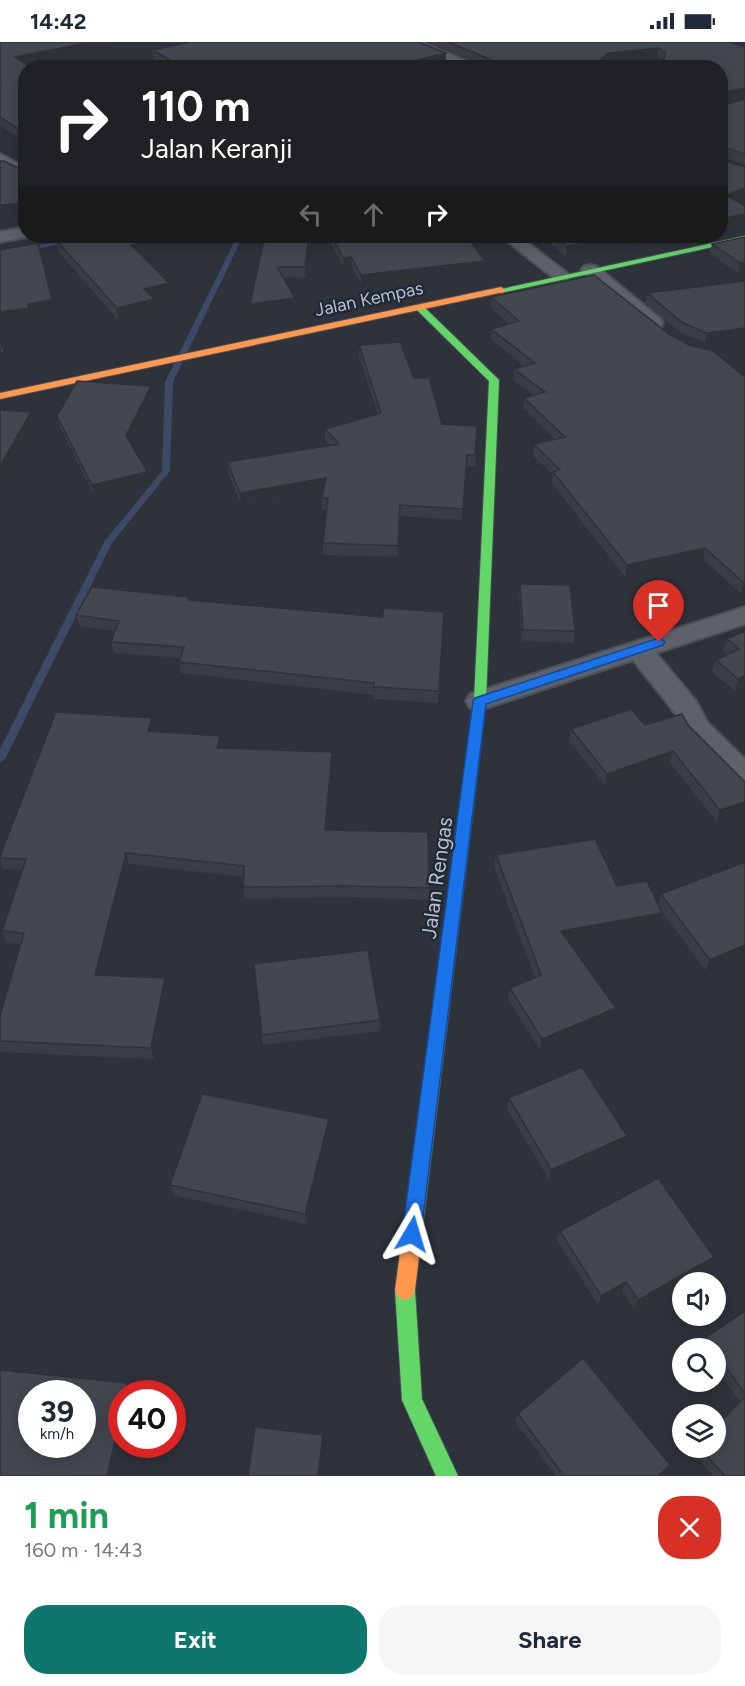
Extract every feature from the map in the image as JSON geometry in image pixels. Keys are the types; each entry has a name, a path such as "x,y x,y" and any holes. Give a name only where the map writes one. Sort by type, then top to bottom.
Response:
{"street":[{"path":"415,44 434,42"},
{"path":"415,44 457,60"},
{"path":"0,159 18,170"},
{"path":"0,237 18,234"},
{"name":"Jalan Kempas","path":"728,242 745,238"},
{"path":"518,243 562,276"},
{"name":"Jalan Kempas","path":"0,396 721,243"},
{"path":"591,270 664,332"},
{"name":"Jalan Rengas","path":"419,307 494,380 480,701 405,1282 412,1400 447,1476"},
{"path":"480,701 745,615"},
{"path":"638,649 686,708 697,728 745,776"}],"building":[{"path":"0,42 92,42 15,57 19,60 18,129 0,117"},
{"path":"191,42 418,42 446,53 418,60 170,60 152,50"},
{"path":"448,42 730,42 745,47 745,88 728,91 728,60 634,60 664,59 666,53 659,48 609,53 602,60 492,60"},
{"path":"745,99 745,154 728,148 728,103"},
{"path":"0,161 4,161 18,168 18,204 0,205"},
{"path":"728,162 745,167 745,188 728,194"},
{"path":"728,196 745,206 745,214 728,218"},
{"path":"745,237 745,262 740,263 712,244 728,243 728,241"},
{"path":"38,243 52,300 28,304 29,308 0,312 0,250"},
{"path":"59,243 141,243 131,245 169,283 144,289 154,299 117,308"},
{"path":"263,243 308,243 305,267 277,267 295,298 250,304"},
{"path":"336,243 472,243 485,261 361,275 351,257 343,258"},
{"path":"563,243 584,243 567,246"},
{"path":"594,275 669,334 689,345 713,351 745,377 744,583 705,548 627,565 553,472 560,470 534,444 565,437 524,398 545,392 514,369 535,363 491,329 519,321 491,297"},
{"path":"745,281 745,328 707,333 683,323 647,293"},
{"path":"400,342 414,378 429,378 442,424 477,426 475,455 467,455 463,509 400,505 398,546 323,543 328,498 322,498 326,478 240,493 227,462 339,444 325,429 381,413 359,345"},
{"path":"0,343 5,352 0,353"},
{"path":"77,381 151,386 126,435 147,472 92,485 57,416"},
{"path":"0,410 31,412 0,466"},
{"path":"520,584 570,585 575,631 523,630"},
{"path":"92,587 189,597 188,600 382,617 384,608 444,612 439,691 374,687 374,683 179,662 184,647 111,642 119,621 76,615"},
{"path":"745,631 745,676 738,679 716,660 739,649 727,639"},
{"path":"631,709 645,725 682,714 688,725 745,782 745,802 720,810 673,751 607,774 571,729"},
{"path":"56,712 152,718 148,731 220,736 217,748 332,752 325,830 428,832 429,888 243,887 244,866 126,853 95,975 165,978 151,1048 0,1041 0,1016 24,933 2,931 26,859 0,858 0,856"},
{"path":"595,839 617,886 647,881 662,913 561,931 616,1008 542,1039 510,988 541,975 496,855"},
{"path":"745,862 745,945 710,960 661,894"},
{"path":"368,950 380,1020 262,1035 254,964"},
{"path":"582,1067 627,1136 551,1170 509,1098"},
{"path":"202,1094 329,1119 305,1214 170,1185"},
{"path":"658,1178 714,1257 687,1272 672,1272 672,1281 638,1300 626,1282 601,1296 560,1231"},
{"path":"745,1311 745,1394 726,1366 726,1338 705,1338 726,1326"},
{"path":"583,1358 670,1465 658,1476 564,1476 518,1414"},
{"path":"0,1370 108,1381 108,1458 111,1458 107,1476 0,1476"},
{"path":"745,1397 745,1476 725,1476 709,1458 726,1458 726,1416"},
{"path":"255,1427 323,1435 318,1476 248,1476"}],"waterway":[{"path":"0,254 60,243"},
{"path":"0,759 108,542 166,471 169,382 237,243"}],"traffic: fast":[{"path":"728,242 745,238"},
{"path":"501,290 722,243"},
{"path":"419,307 494,380 480,701 465,819"},
{"path":"405,1290 412,1400 447,1476"}],"traffic: slow":[{"path":"0,396 501,290"},
{"path":"405,1290 465,819"}],"route":[{"path":"412,1234 480,701 659,642"}]}
